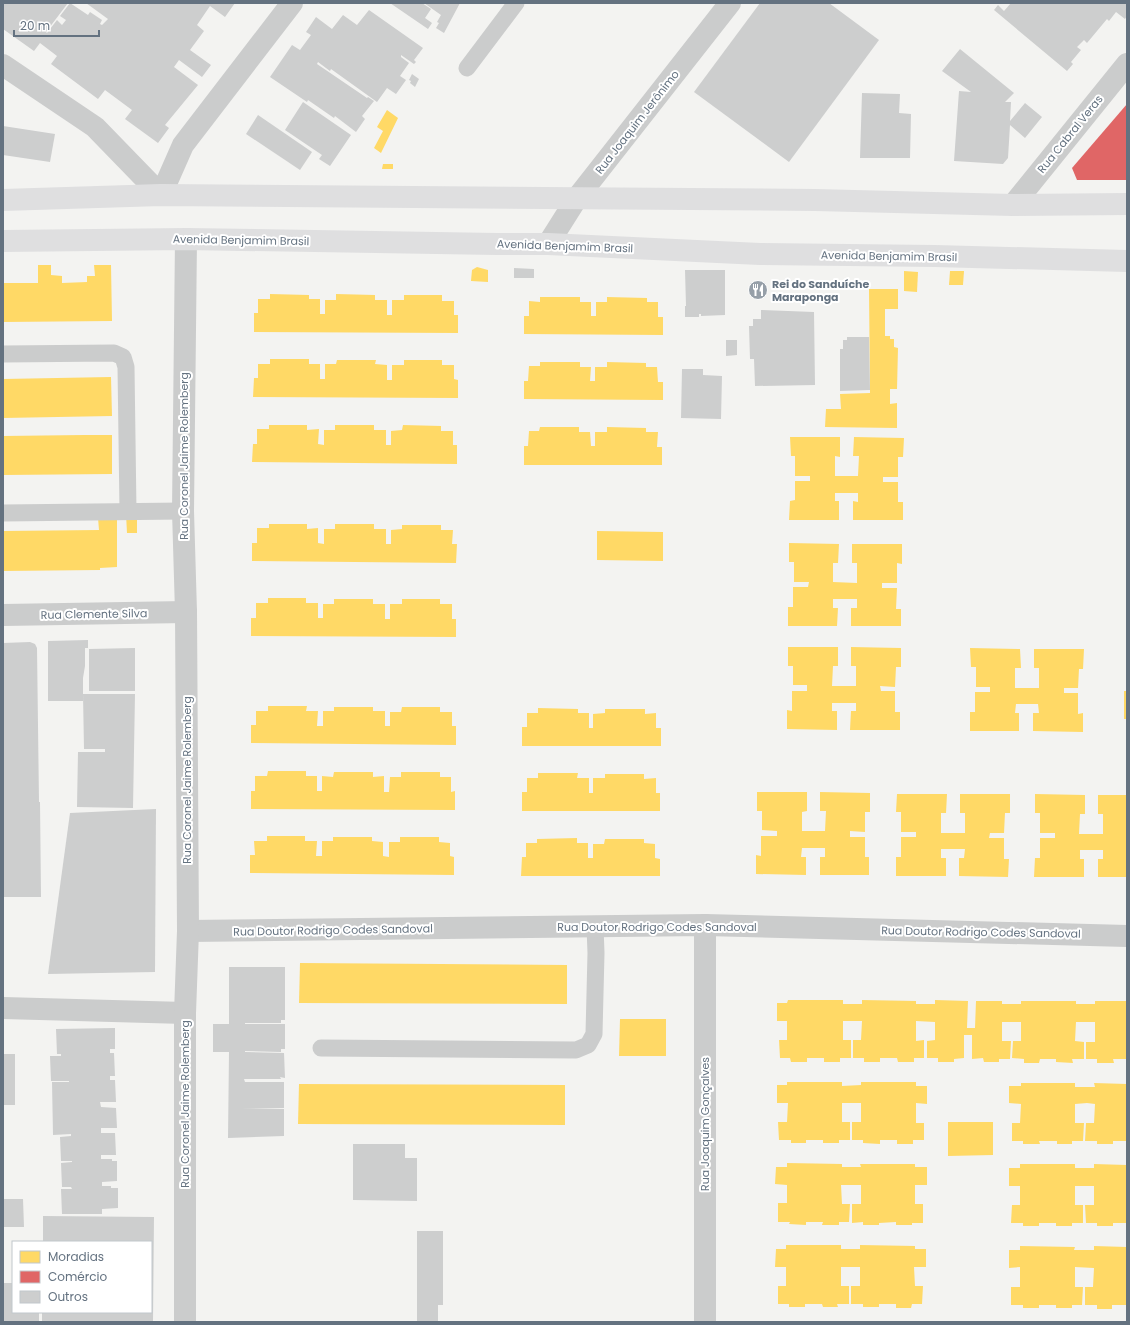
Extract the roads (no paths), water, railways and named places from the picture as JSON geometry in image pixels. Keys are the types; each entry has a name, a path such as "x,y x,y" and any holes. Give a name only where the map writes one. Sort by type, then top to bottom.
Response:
{"main road":[{"path":"3,200 161,196 577,198 1013,205 1127,204"},
{"name":"Avenida Benjamim Brasil","path":"3,241 186,239 548,244 760,254 935,256 1127,261"}],"street":[{"path":"3,65 95,127 161,196 183,145 292,3"},
{"name":"Rua Joaquim Jerônimo","path":"548,244 577,198 730,3"},
{"name":"Rua Cabral Veras","path":"1013,205 1127,64"},
{"name":"Rua Coronel Jaime Rolemberg","path":"185,1322 185,1013 188,931 186,612 183,511 186,239"},
{"name":"Rua Clemente Silva","path":"3,615 186,612"},
{"name":"Rua Doutor Rodrigo Codes Sandoval","path":"188,931 706,926 1127,936"},
{"name":"Rua Joaquim Gonçalves","path":"705,1322 706,926"},
{"path":"3,1008 185,1013"}],"lane":[{"path":"467,68 516,3"},
{"path":"3,354 114,353 123,358 126,367 128,511"},
{"path":"3,512 183,511"},
{"path":"320,1048 576,1050 588,1045 594,1034 595,927"}],"place":[{"name":"Rei do Sanduíche Maraponga","path":"758,290"}]}
